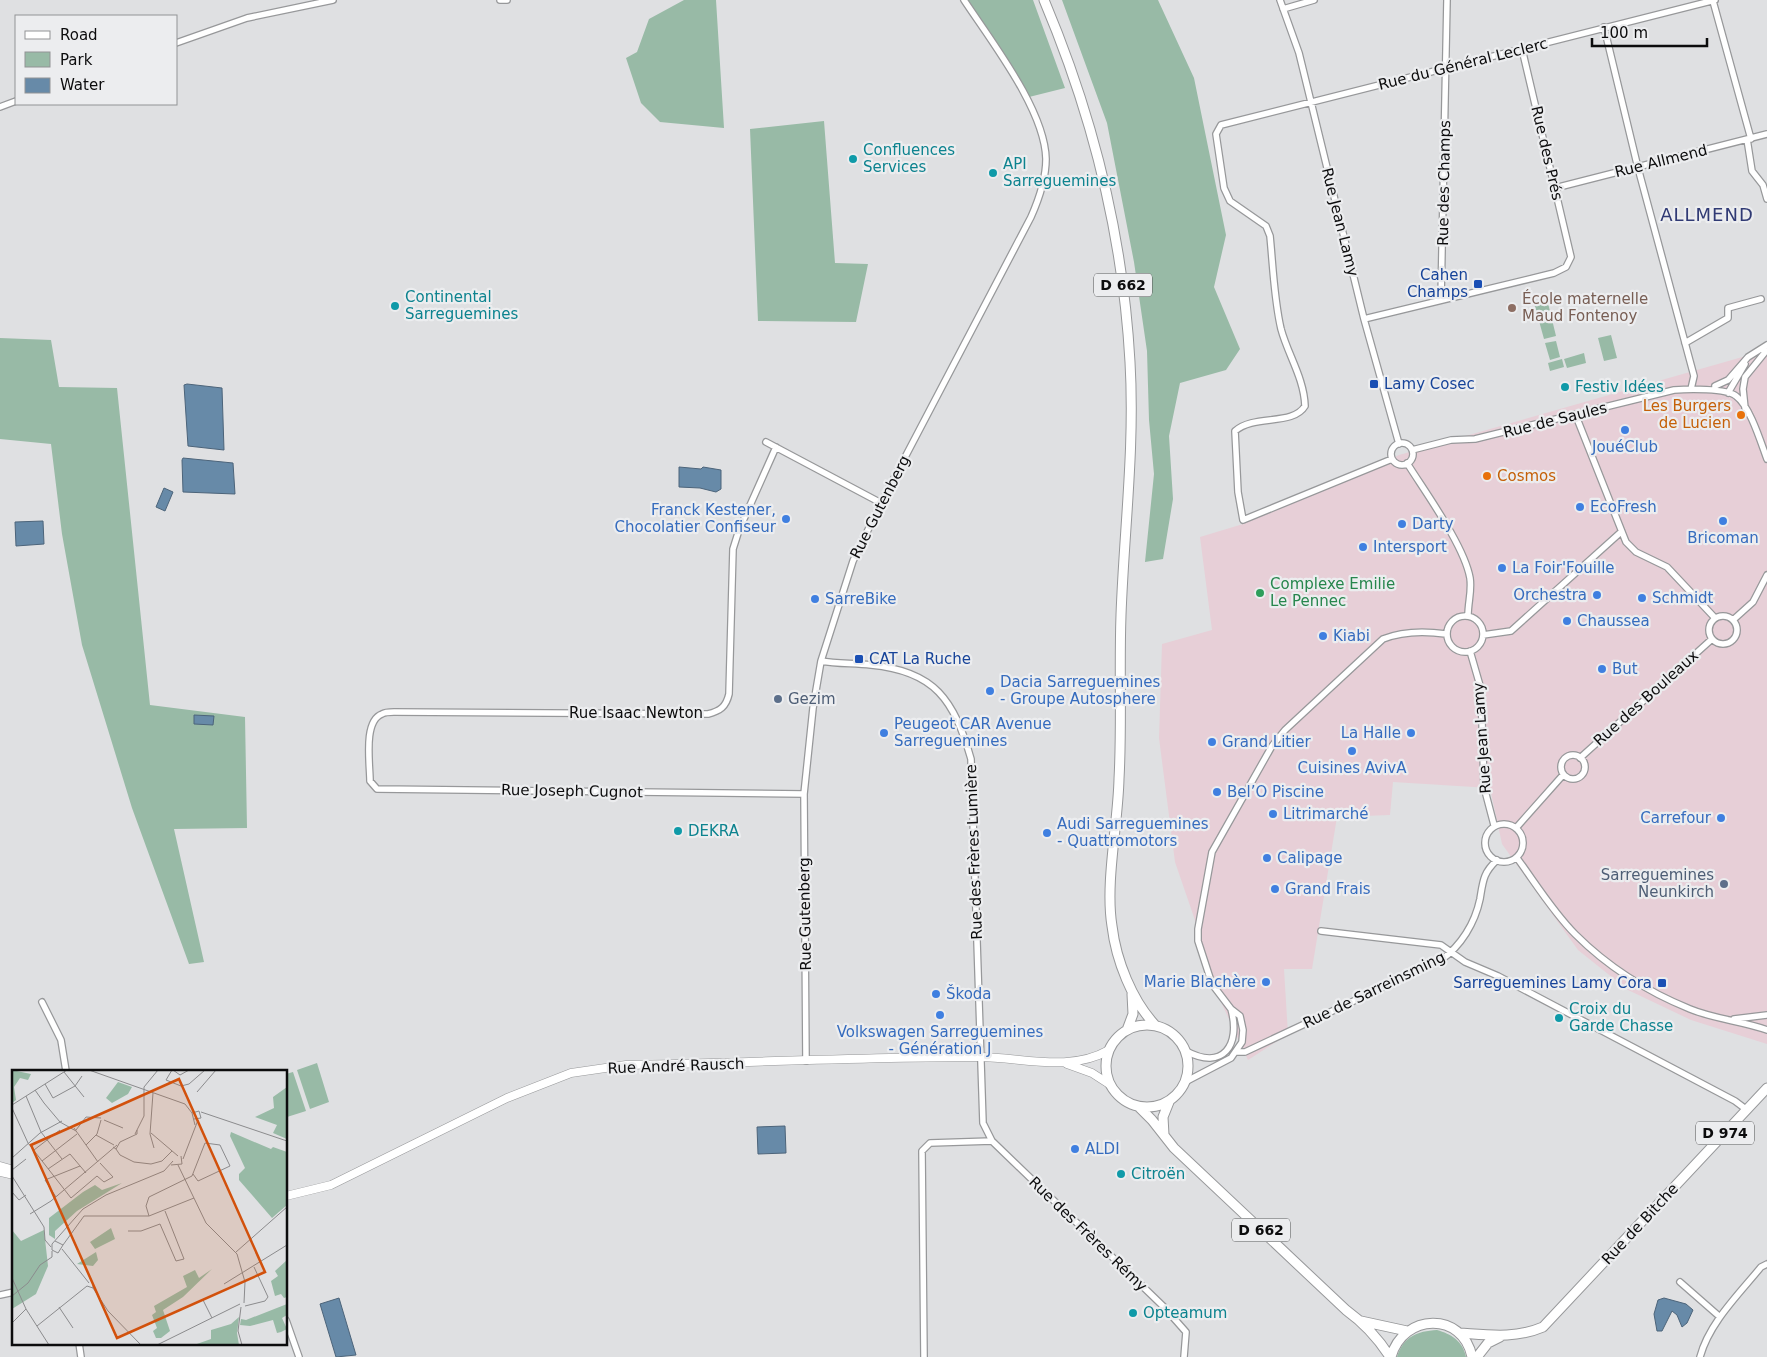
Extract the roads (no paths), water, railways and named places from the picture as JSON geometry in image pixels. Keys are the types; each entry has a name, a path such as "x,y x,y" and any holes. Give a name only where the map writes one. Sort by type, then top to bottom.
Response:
{"main road":[{"name":"D 662","path":"1044,0 1074,75 1102,167 1117,241 1128,324 1131,390 1130,459 1121,618 1120,778 1110,903 1114,938 1132,988 1144,1011 1156,1026"},
{"name":"D 662","path":"1126,1030 1133,1014 1132,988"},
{"path":"1141,1025 1156,1026 1174,1034 1186,1051 1188,1072 1186,1082 1182,1090 1169,1102 1155,1107 1139,1107 1118,1097 1109,1084 1105,1067 1109,1050 1119,1035 1126,1030 1141,1025"},
{"name":"Rue de Bitche","path":"1407,1331 1424,1324 1434,1323 1443,1324 1459,1333 1501,1336 1527,1334 1543,1326 1767,1088"},
{"path":"1164,1135 1163,1117 1169,1102"},
{"name":"D 662","path":"1139,1107 1181,1155 1360,1321 1390,1357"},
{"name":"D 662","path":"1360,1321 1407,1331"},
{"path":"1390,1357 1396,1342 1407,1331"},
{"path":"1459,1333 1469,1346 1472,1357"},
{"path":"1477,1357 1488,1344 1501,1336"}],"street":[{"path":"178,42 242,20 332,0"},
{"path":"500,0 507,0"},
{"name":"Rue Gutenberg","path":"806,1061 804,794 813,708 821,661 853,561 881,502 1031,218 1045,174 1045,147 1036,116 964,0"},
{"name":"Rue Jean Lamy","path":"1280,0 1299,53 1364,319 1398,444"},
{"path":"1283,9 1314,0"},
{"name":"Rue des Champs","path":"1442,299 1448,0"},
{"path":"1714,0 1749,139 1752,171 1763,185 1767,199"},
{"name":"Rue du Général Leclerc","path":"1392,459 1243,520 1238,492 1235,431 1245,424 1297,415 1305,406 1305,397 1295,363 1281,329 1270,236 1266,226 1230,200 1224,188 1216,134 1221,125 1714,0"},
{"path":"1604,27 1638,168 1694,376 1691,389"},
{"name":"Rue des Prés","path":"1442,299 1554,273 1566,267 1571,257 1522,49"},
{"path":"0,107 15,101"},
{"name":"Rue Allmend","path":"1555,188 1767,134"},
{"path":"1364,319 1442,299"},
{"path":"1685,343 1728,318 1728,308 1761,299"},
{"path":"1715,386 1728,380 1748,357 1767,349"},
{"path":"1767,349 1745,377 1744,386 1746,408 1767,459"},
{"path":"1728,393 1742,367 1753,356 1767,349"},
{"path":"1728,393 1744,386"},
{"name":"Rue de Saules","path":"1412,450 1451,440 1475,439 1576,416 1674,390 1691,389 1728,393"},
{"path":"1728,393 1736,396 1746,408"},
{"path":"1576,416 1620,532 1626,542 1636,552 1667,568 1715,618"},
{"path":"766,442 881,502"},
{"path":"1404,443 1412,450 1411,459 1407,463 1402,465 1392,459 1393,448 1398,444 1404,443"},
{"name":"Rue Isaac Newton","path":"370,754 370,728 374,719 382,714 394,712 708,714 720,711 730,694 733,548 738,530 776,447"},
{"path":"1407,463 1454,537 1470,576 1471,594 1468,616"},
{"path":"1483,634 1511,631 1620,532"},
{"path":"1733,620 1752,602 1767,575"},
{"path":"1459,616 1468,616 1480,623 1483,634 1480,643 1470,651 1459,652 1448,642 1446,634 1452,620 1459,616"},
{"path":"1723,616 1733,620 1738,629 1733,640 1720,644 1712,639 1710,626 1715,618 1723,616"},
{"path":"1236,1052 1242,1042 1243,1030 1240,1016 1231,1009 1212,984 1198,941 1198,929 1207,871 1212,852 1280,734 1383,639 1402,634 1432,632 1446,634"},
{"name":"Rue des Bouleaux","path":"1580,758 1712,639"},
{"name":"Rue Jean Lamy","path":"1470,651 1481,689 1484,787 1494,825"},
{"name":"Rue des Frères Lumière","path":"821,661 905,670 937,688 961,724 972,759 980,1057"},
{"name":"Rue Joseph Cugnot","path":"370,754 370,781 377,789 804,794"},
{"name":"Rue des Bouleaux","path":"1570,755 1580,758 1585,767 1581,777 1574,780 1563,775 1561,765 1564,759 1570,755"},
{"name":"Rue des Bouleaux","path":"1516,828 1563,775"},
{"path":"1508,824 1516,828 1523,837 1524,844 1517,858 1509,862 1497,860 1488,853 1484,840 1494,825 1508,824"},
{"path":"1517,858 1552,907 1575,933 1600,956 1641,985 1690,1009 1767,1030"},
{"path":"1321,931 1441,945 1452,952 1468,931 1475,913 1486,870 1497,860"},
{"name":"Rue de Sarreinsming","path":"1186,1082 1220,1066 1236,1052 1245,1052 1441,960 1452,952 1465,962 1507,980 1739,1103 1747,1110"},
{"path":"42,1002 61,1040 66,1070"},
{"path":"1186,1051 1205,1058 1218,1056 1225,1052 1234,1038 1235,1025 1231,1009"},
{"path":"1730,1020 1767,1015"},
{"name":"Rue André Rausch","path":"288,1196 331,1185 507,1098 571,1073 626,1065 980,1057 1062,1063 1085,1061 1109,1050"},
{"name":"Rue des Frères Rémy","path":"980,1057 983,1123 992,1140 1164,1307 1186,1332 1184,1357"},
{"name":"Rue André Rausch","path":"1062,1063 1087,1071 1109,1084"},
{"path":"924,1357 922,1151 930,1143 992,1140"},
{"path":"1700,1357 1704,1343 1720,1317 1762,1267 1767,1264"},
{"path":"1680,1282 1720,1317"},
{"path":"288,1326 298,1357"},
{"path":"79,1344 81,1357"}],"water":[{"path":"184,385 222,388 224,450 188,446"},
{"path":"183,458 233,463 235,494 183,492"},
{"path":"679,467 701,469 703,467 721,470 721,489 716,492 700,488 679,487"},
{"path":"164,488 173,492 165,511 156,507"},
{"path":"43,521 44,544 16,546 15,522"},
{"path":"194,715 214,716 213,725 194,724"},
{"path":"785,1126 786,1153 758,1154 757,1127"},
{"path":"339,1298 356,1355 336,1357 320,1304"},
{"path":"1664,1298 1686,1304 1693,1310 1687,1323 1682,1327 1677,1315 1672,1311 1662,1331 1657,1331 1654,1314 1658,1300"}],"place":[{"name":"Confluences Services","path":"853,159"},
{"name":"API Sarreguemines","path":"993,173"},
{"name":"Cahen Champs","path":"1478,284"},
{"name":"Continental Sarreguemines","path":"395,306"},
{"name":"École maternelle Maud Fontenoy","path":"1512,308"},
{"name":"Lamy Cosec","path":"1374,384"},
{"name":"Festiv Idées","path":"1565,387"},
{"name":"Les Burgers de Lucien","path":"1741,415"},
{"name":"JouéClub","path":"1625,430"},
{"name":"Cosmos","path":"1487,476"},
{"name":"EcoFresh","path":"1580,507"},
{"name":"Franck Kestener, Chocolatier Confiseur","path":"786,519"},
{"name":"Bricoman","path":"1723,521"},
{"name":"Darty","path":"1402,524"},
{"name":"Intersport","path":"1363,547"},
{"name":"La Foir'Fouille","path":"1502,568"},
{"name":"Complexe Emilie Le Pennec","path":"1260,593"},
{"name":"Orchestra","path":"1597,595"},
{"name":"Schmidt","path":"1642,598"},
{"name":"SarreBike","path":"815,599"},
{"name":"Chaussea","path":"1567,621"},
{"name":"Kiabi","path":"1323,636"},
{"name":"CAT La Ruche","path":"859,659"},
{"name":"But","path":"1602,669"},
{"name":"Dacia Sarreguemines - Groupe Autosphere","path":"990,691"},
{"name":"Gezim","path":"778,699"},
{"name":"Peugeot CAR Avenue Sarreguemines","path":"884,733"},
{"name":"La Halle","path":"1411,733"},
{"name":"Grand Litier","path":"1212,742"},
{"name":"Cuisines AvivA","path":"1352,751"},
{"name":"Bel’O Piscine","path":"1217,792"},
{"name":"Litrimarché","path":"1273,814"},
{"name":"Carrefour","path":"1721,818"},
{"name":"DEKRA","path":"678,831"},
{"name":"Audi Sarreguemines - Quattromotors","path":"1047,833"},
{"name":"Calipage","path":"1267,858"},
{"name":"Sarreguemines Neunkirch","path":"1724,884"},
{"name":"Grand Frais","path":"1275,889"},
{"name":"Marie Blachère","path":"1266,982"},
{"name":"Sarreguemines Lamy Cora","path":"1662,983"},
{"name":"Škoda","path":"936,994"},
{"name":"Volkswagen Sarreguemines - Génération J","path":"940,1015"},
{"name":"Croix du Garde Chasse","path":"1559,1018"},
{"name":"ALDI","path":"1075,1149"},
{"name":"Citroën","path":"1121,1174"},
{"name":"Opteamum","path":"1133,1313"}],"district":[{"name":"ALLMEND","path":"1707,214"}]}
